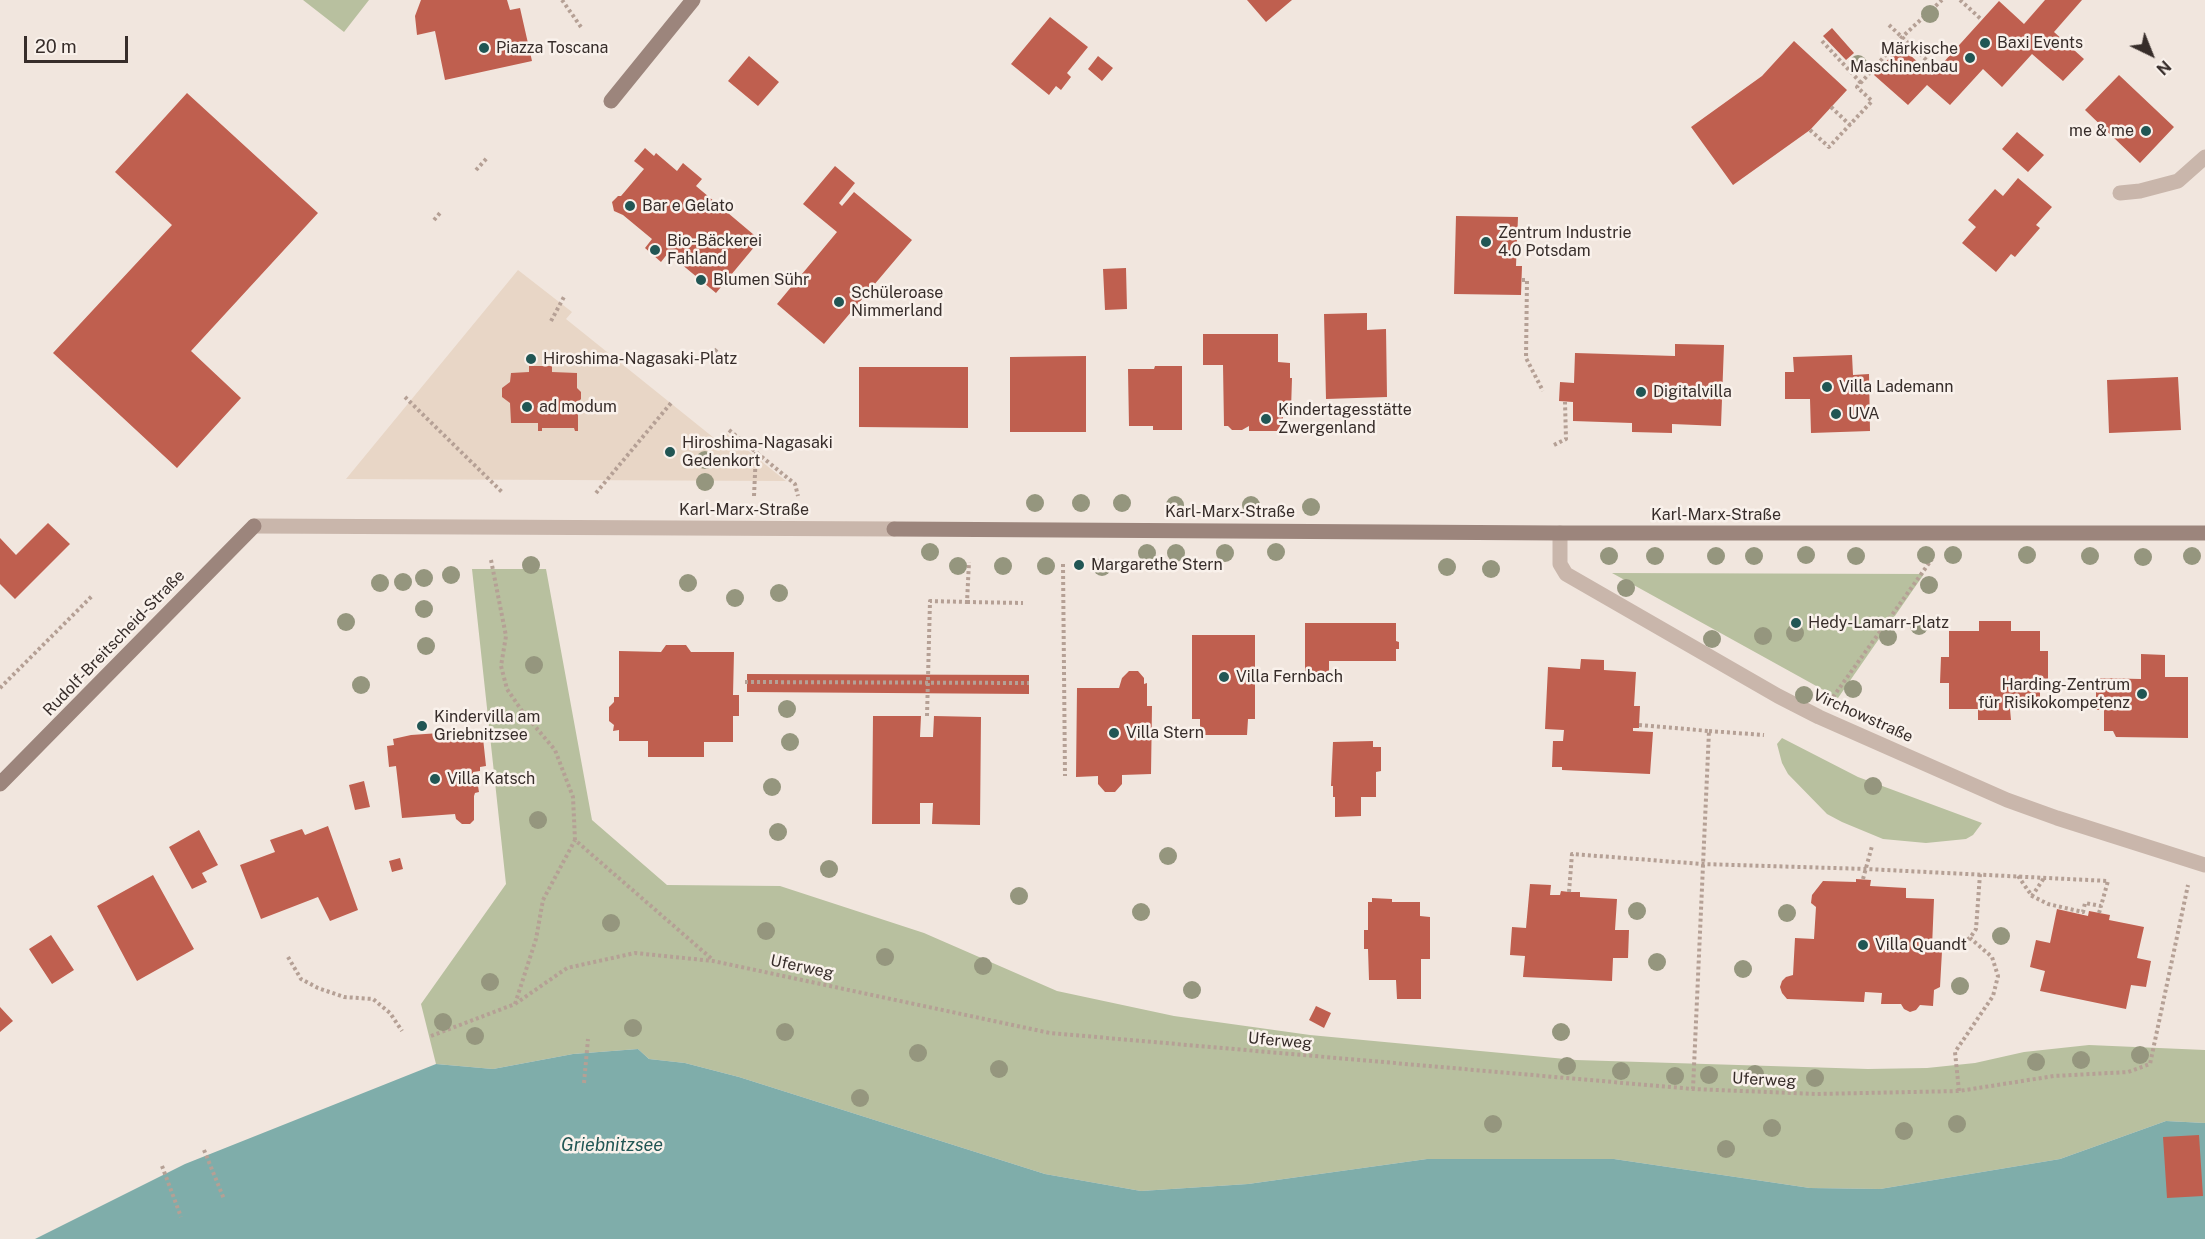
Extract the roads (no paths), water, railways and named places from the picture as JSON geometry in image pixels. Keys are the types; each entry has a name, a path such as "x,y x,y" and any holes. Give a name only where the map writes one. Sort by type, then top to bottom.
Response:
{"street":[{"path":"611,101 693,0"},
{"path":"2120,193 2140,191 2178,181 2205,157"},
{"name":"Karl-Marx-Straße","path":"254,526 1560,533 2205,533"},
{"name":"Rudolf-Breitscheid-Straße","path":"0,784 254,526"},
{"name":"Virchowstraße","path":"1560,533 1560,564 1566,574 1778,696 1819,717 2007,800 2199,864"}],"water":[{"name":"Griebnitzsee","path":"638,1049 649,1059 685,1063 739,1077 1045,1174 1141,1191 1248,1184 1427,1159 1614,1159 1810,1188 1880,1189 2060,1159 2166,1121 2205,1123 2205,1239 35,1239 185,1164 436,1064 493,1069 573,1054"}],"place":[{"name":"Baxi Events","path":"1985,43"},
{"name":"Piazza Toscana","path":"484,48"},
{"name":"Märkische Maschinenbau","path":"1970,58"},
{"name":"me & me","path":"2146,131"},
{"name":"Bar e Gelato","path":"630,206"},
{"name":"Zentrum Industrie 4.0 Potsdam","path":"1486,242"},
{"name":"Bio-Bäckerei Fahland","path":"655,250"},
{"name":"Blumen Sühr","path":"701,280"},
{"name":"Schüleroase Nimmerland","path":"839,302"},
{"name":"Hiroshima-Nagasaki-Platz","path":"531,359"},
{"name":"Villa Lademann","path":"1827,387"},
{"name":"Digitalvilla","path":"1641,392"},
{"name":"ad modum","path":"527,407"},
{"name":"UVA","path":"1836,414"},
{"name":"Kindertagesstätte Zwergenland","path":"1266,419"},
{"name":"Hiroshima-Nagasaki Gedenkort","path":"670,452"},
{"name":"Margarethe Stern","path":"1079,565"},
{"name":"Hedy-Lamarr-Platz","path":"1796,623"},
{"name":"Villa Fernbach","path":"1224,677"},
{"name":"Harding-Zentrum für Risikokompetenz","path":"2142,694"},
{"name":"Kindervilla am Griebnitzsee","path":"422,726"},
{"name":"Villa Stern","path":"1114,733"},
{"name":"Villa Katsch","path":"435,779"},
{"name":"Villa Quandt","path":"1863,945"}]}
